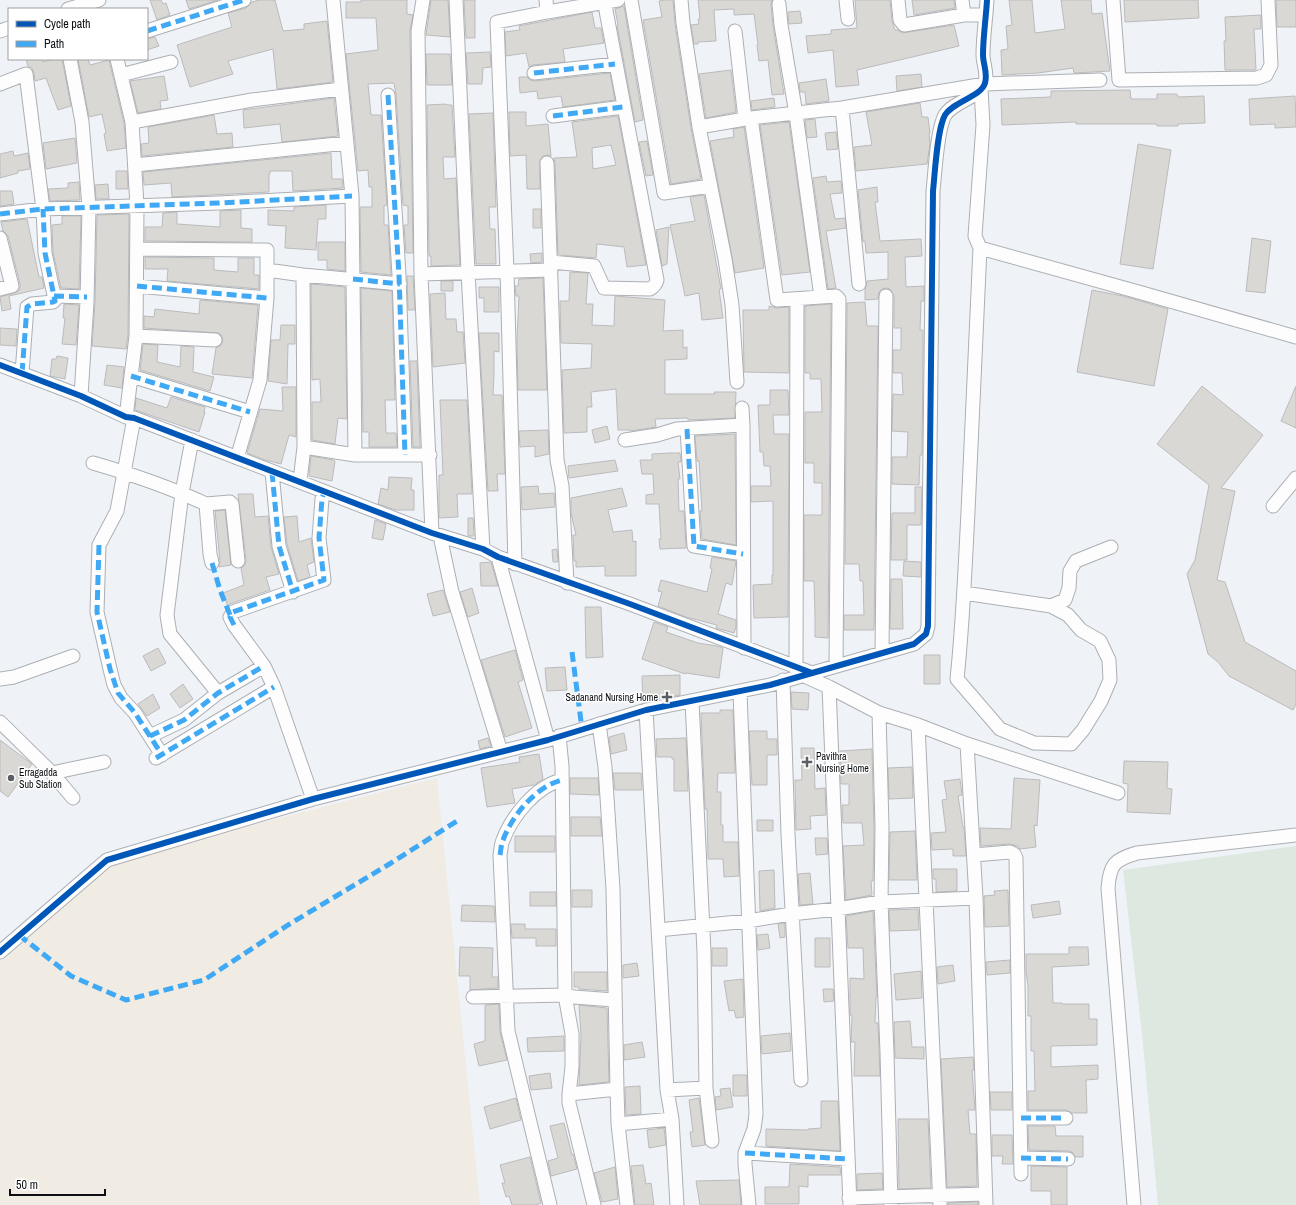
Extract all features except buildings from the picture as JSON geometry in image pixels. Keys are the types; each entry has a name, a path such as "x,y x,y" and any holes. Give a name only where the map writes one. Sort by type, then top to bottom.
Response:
{"street":[{"path":"71,8 99,0"},
{"path":"148,31 244,0"},
{"path":"333,0 352,196 355,455"},
{"path":"423,0 418,31 421,274 430,455 436,534 452,592 501,752"},
{"path":"456,0 468,272 483,549"},
{"path":"515,564 508,270 497,22 547,6 618,0"},
{"path":"631,0 664,193 710,186"},
{"path":"681,0 683,23 699,127 725,259 732,305 737,382"},
{"path":"846,0 848,19"},
{"path":"898,0 900,20 904,25 964,15 986,15"},
{"path":"962,0 964,15"},
{"path":"987,0 987,58"},
{"path":"964,593 1051,606 1068,614 1081,630 1100,641 1109,660 1110,680 1101,701 1083,730 1071,744 1034,743 1000,729 957,679 962,637 964,593 980,248 975,236 983,125 984,82 994,0"},
{"path":"1113,0 1119,80 1257,78 1266,75 1270,65 1268,0"},
{"path":"421,274 508,270 551,266 594,266 604,288 650,288 654,286 657,280 604,1"},
{"path":"779,4 780,25 796,114 821,297"},
{"path":"735,31 777,300 797,300 836,296 840,302 836,666"},
{"path":"70,60 82,122 89,207 87,297 80,396"},
{"path":"117,60 132,122 137,206 137,286 136,336 131,376 130,418 124,472 117,511 99,545 97,612 110,669 114,685 121,698 135,713 150,736 159,756 274,688"},
{"path":"121,75 171,62"},
{"path":"534,73 615,64"},
{"path":"0,84 26,74 43,209 45,253 54,296 54,302 32,304 27,307 22,373"},
{"path":"699,127 748,119 842,108 984,82 1100,80"},
{"path":"0,952 107,860 313,799 554,738 646,710 740,692 783,680 803,672 836,666 914,644 926,634 928,626 933,191 940,132 946,115 964,100 975,95 984,82"},
{"path":"132,122 252,100 341,90"},
{"path":"388,95 400,284 405,455"},
{"path":"553,116 623,107"},
{"path":"842,108 859,284"},
{"path":"135,165 347,143"},
{"path":"548,163 557,460 562,486 567,583"},
{"path":"0,214 43,209 219,204 352,196"},
{"path":"0,238 12,286 0,289"},
{"path":"980,248 1296,337"},
{"path":"137,249 267,250 267,298 260,380 237,458"},
{"path":"267,270 303,275 400,284"},
{"path":"300,481 304,447 303,275"},
{"path":"137,286 267,298"},
{"path":"54,296 87,297"},
{"path":"882,653 886,296"},
{"path":"797,300 803,672"},
{"path":"136,336 215,340"},
{"path":"0,365 80,396 130,418 192,440 272,472 300,481 324,492 436,534 483,549 515,564 630,604 744,648 803,672 879,713 918,725 967,744 1118,793"},
{"path":"131,376 250,412"},
{"path":"742,408 744,648"},
{"path":"624,440 658,435 677,429 743,425"},
{"path":"687,429 694,546 743,554"},
{"path":"192,440 182,493 167,615 170,634 218,692"},
{"path":"304,447 355,455 430,455"},
{"path":"93,463 124,472 182,493 206,504 230,502 232,504 238,561"},
{"path":"272,472 279,546 293,592"},
{"path":"1273,506 1296,478"},
{"path":"313,799 274,688 264,666 234,625 230,615 233,612 293,592 325,579 321,561 319,538 322,499 324,492"},
{"path":"206,504 212,563"},
{"path":"1051,606 1065,600 1069,588 1070,571 1076,560 1111,547"},
{"path":"498,557 554,738 562,780 565,995 572,1034 572,1068 568,1094 569,1104 594,1205"},
{"path":"0,679 14,677 73,656"},
{"path":"150,736 184,720 218,692 264,666"},
{"path":"783,680 792,914 801,1080"},
{"path":"829,687 849,1202 986,1200 976,898 967,744"},
{"path":"740,692 756,1114 754,1129 745,1153 749,1205"},
{"path":"692,701 702,926 706,1088 712,1141"},
{"path":"646,710 667,1090 672,1119 677,1205"},
{"path":"879,713 882,827 881,902 891,1201"},
{"path":"0,722 52,773 73,798"},
{"path":"599,724 604,768 612,889 618,1124 627,1205"},
{"path":"918,725 940,1200"},
{"path":"52,773 104,762"},
{"path":"550,1205 508,1031 500,855 502,841 514,818 534,796 554,781 562,780"},
{"path":"1134,1205 1108,888 1109,873 1115,862 1123,857 1137,853 1296,835"},
{"path":"974,855 1010,852 1014,854 1016,858 1021,1174"},
{"path":"658,930 838,910 881,902 976,898"},
{"path":"473,997 565,995 614,1000"},
{"path":"667,1090 706,1088"},
{"path":"568,1094 617,1089"},
{"path":"1021,1118 1066,1118"},
{"path":"618,1124 672,1119"},
{"path":"745,1153 848,1159"},
{"path":"1021,1158 1068,1159"}],"shaded area":[{"path":"437,778 480,1205 0,1205 0,955 119,859"},
{"path":"1296,846 1296,1205 1158,1205 1142,1034 1123,870"}],"marked path":[{"path":"148,31 244,0"},
{"path":"534,73 615,64"},
{"path":"388,95 399,275 405,455"},
{"path":"553,116 623,107"},
{"path":"0,214 43,209 219,203 352,196"},
{"path":"22,373 27,307 32,304 55,301 45,253 43,209"},
{"path":"353,279 400,284"},
{"path":"137,286 267,298"},
{"path":"54,296 87,297"},
{"path":"131,376 250,412"},
{"path":"687,429 694,546 743,554"},
{"path":"272,472 279,546 293,592"},
{"path":"234,625 230,617 233,612 324,580 319,538 322,499 324,492"},
{"path":"99,545 97,612 110,669 118,693 135,713 162,755"},
{"path":"212,563 220,590 230,615"},
{"path":"572,652 582,729"},
{"path":"150,736 184,720 218,693 264,666"},
{"path":"156,758 274,687"},
{"path":"500,855 501,845 507,831 512,821 526,803 534,795 552,783 562,780"},
{"path":"19,935 71,976 126,1000 204,980 288,925 457,821"},
{"path":"1021,1118 1066,1118"},
{"path":"745,1153 848,1159"},
{"path":"1021,1158 1068,1159"}],"cycle path":[{"path":"0,952 107,860 313,799 548,740 646,710 770,685 914,644 926,634 928,626 933,191 938,140 945,115 954,106 973,96 983,88 985,83 986,76 983,48 987,0"},
{"path":"0,365 81,396 126,417 134,418 432,533 483,549 498,557 630,604 812,673"}],"place":[{"name":"Sadanand Nursing Home","path":"667,697"},
{"name":"Pavithra Nursing Home","path":"807,762"},
{"name":"Erragadda Sub Station","path":"11,778"}]}
